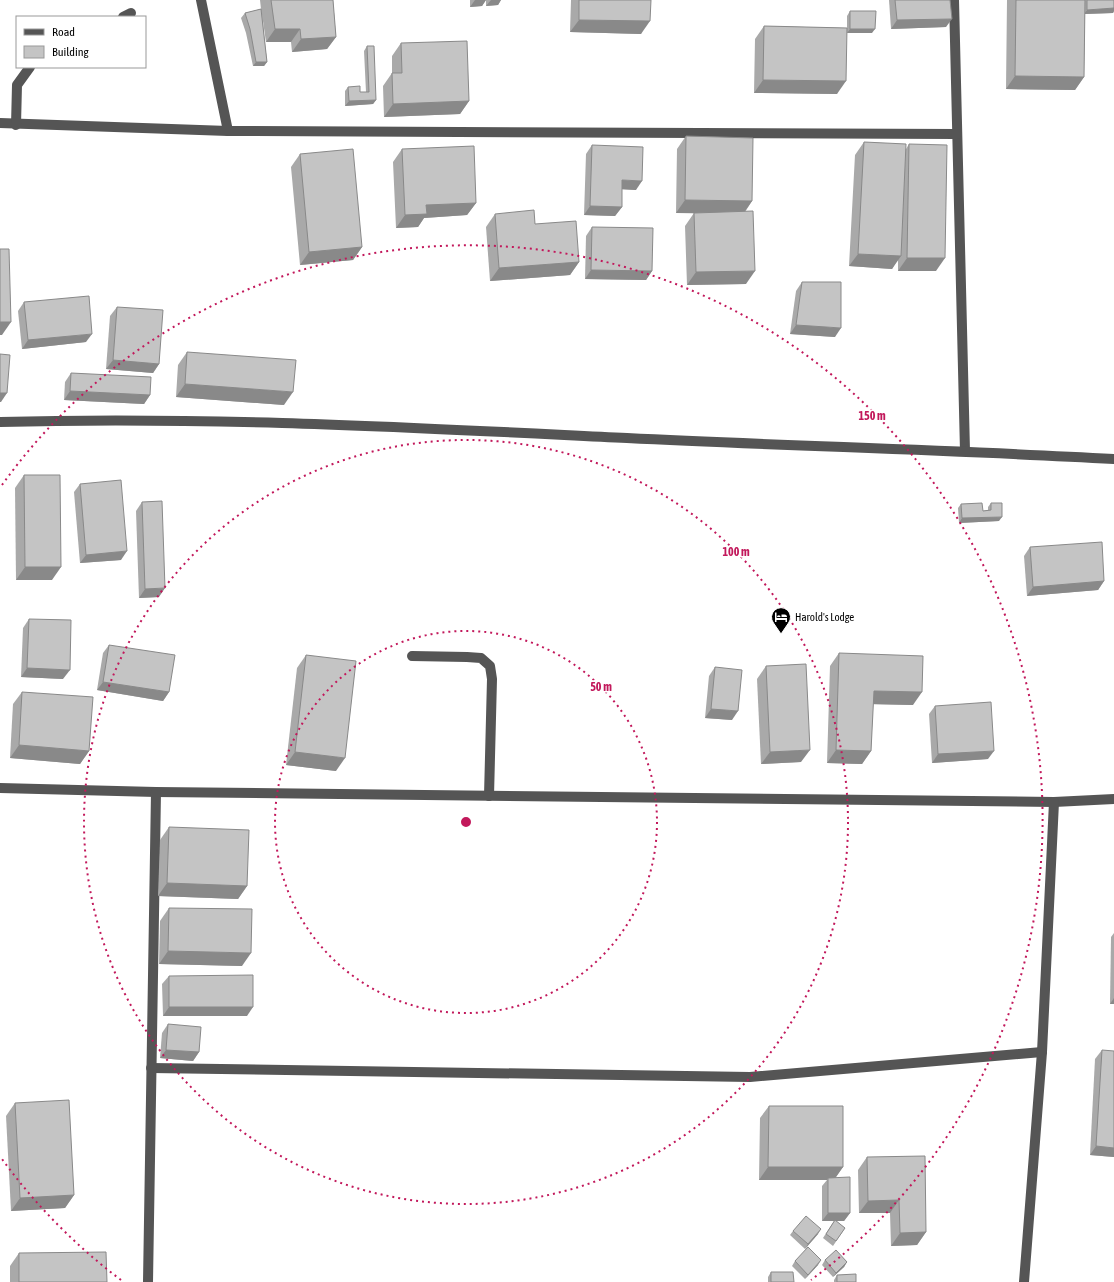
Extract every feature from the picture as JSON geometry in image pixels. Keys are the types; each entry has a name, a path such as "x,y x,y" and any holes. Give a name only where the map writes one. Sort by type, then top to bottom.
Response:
{"street":[{"path":"201,0 228,131"},
{"path":"954,0 965,451"},
{"path":"16,125 17,85 29,68"},
{"path":"0,123 16,125 228,131 957,134"},
{"path":"0,422 63,420 299,423 696,442 965,451 1114,459"},
{"path":"412,656 481,658 490,666 492,679 488,796"},
{"path":"0,788 156,792 1054,802 1114,799"},
{"path":"148,1282 156,792"},
{"path":"1024,1282 1042,1052 1054,802"},
{"path":"151,1068 750,1077 1042,1052"}],"building":[{"path":"271,0 333,0 336,37 301,39 300,29 275,29"},
{"path":"579,0 651,0 650,21 579,20"},
{"path":"895,0 950,0 952,19 897,20"},
{"path":"1016,0 1085,0 1084,77 1015,76"},
{"path":"1087,0 1114,0 1114,8 1087,10"},
{"path":"261,9 267,62 256,62 250,29 245,13"},
{"path":"850,11 876,11 875,29 850,29"},
{"path":"764,26 847,28 846,81 763,80"},
{"path":"467,41 469,101 393,104 392,73 402,73 401,43"},
{"path":"367,46 374,46 376,100 349,101 348,87 360,86 360,92 369,92"},
{"path":"686,136 753,138 752,201 685,200"},
{"path":"864,142 906,144 901,256 858,254"},
{"path":"909,144 947,145 945,258 907,258"},
{"path":"592,145 643,147 642,181 622,180 622,207 590,206"},
{"path":"474,146 476,203 426,205 427,214 405,215 402,149"},
{"path":"353,149 362,247 309,252 300,154"},
{"path":"534,210 535,224 576,221 579,262 499,268 495,214"},
{"path":"753,211 755,271 696,272 694,213"},
{"path":"592,227 653,228 652,271 591,270"},
{"path":"0,249 9,249 11,322 0,322"},
{"path":"802,282 841,282 841,328 796,325"},
{"path":"89,296 92,334 28,340 24,302"},
{"path":"117,307 163,310 159,364 113,360"},
{"path":"187,352 296,360 293,392 185,384"},
{"path":"0,354 10,355 7,393 0,393"},
{"path":"71,373 151,377 150,395 70,391"},
{"path":"24,475 60,475 61,567 25,567"},
{"path":"121,480 127,551 86,555 80,484"},
{"path":"162,501 165,588 145,589 142,502"},
{"path":"982,503 983,511 991,510 991,503 1002,503 1002,517 962,518 961,504"},
{"path":"1102,542 1104,581 1033,587 1030,547"},
{"path":"29,619 71,620 70,670 27,668"},
{"path":"109,645 175,655 169,692 103,682"},
{"path":"839,653 923,656 922,692 874,691 871,751 836,750"},
{"path":"306,655 356,661 345,758 295,752"},
{"path":"806,664 810,750 770,752 766,666"},
{"path":"715,667 742,670 738,711 711,709"},
{"path":"22,692 93,697 89,751 19,745"},
{"path":"991,702 994,751 938,754 935,706"},
{"path":"169,827 249,830 247,886 167,883"},
{"path":"169,908 252,909 251,953 168,951"},
{"path":"253,975 253,1007 169,1007 169,976"},
{"path":"168,1024 201,1027 199,1052 166,1050"},
{"path":"1102,1050 1114,1051 1114,1148 1096,1146"},
{"path":"69,1100 74,1195 20,1198 15,1103"},
{"path":"769,1106 843,1106 843,1167 768,1167"},
{"path":"925,1156 926,1232 900,1233 899,1200 868,1201 867,1157"},
{"path":"850,1177 850,1213 828,1213 828,1178"},
{"path":"806,1216 821,1229 808,1244 793,1231"},
{"path":"835,1220 845,1228 836,1241 826,1234"},
{"path":"808,1247 821,1260 808,1275 795,1261"},
{"path":"836,1250 847,1262 836,1273 825,1260"},
{"path":"106,1252 107,1282 19,1282 19,1253"},
{"path":"771,1272 793,1272 794,1282 771,1282"},
{"path":"856,1274 856,1282 837,1282 837,1275"}],"place":[{"name":"Harold's Lodge","path":"781,634"}]}
